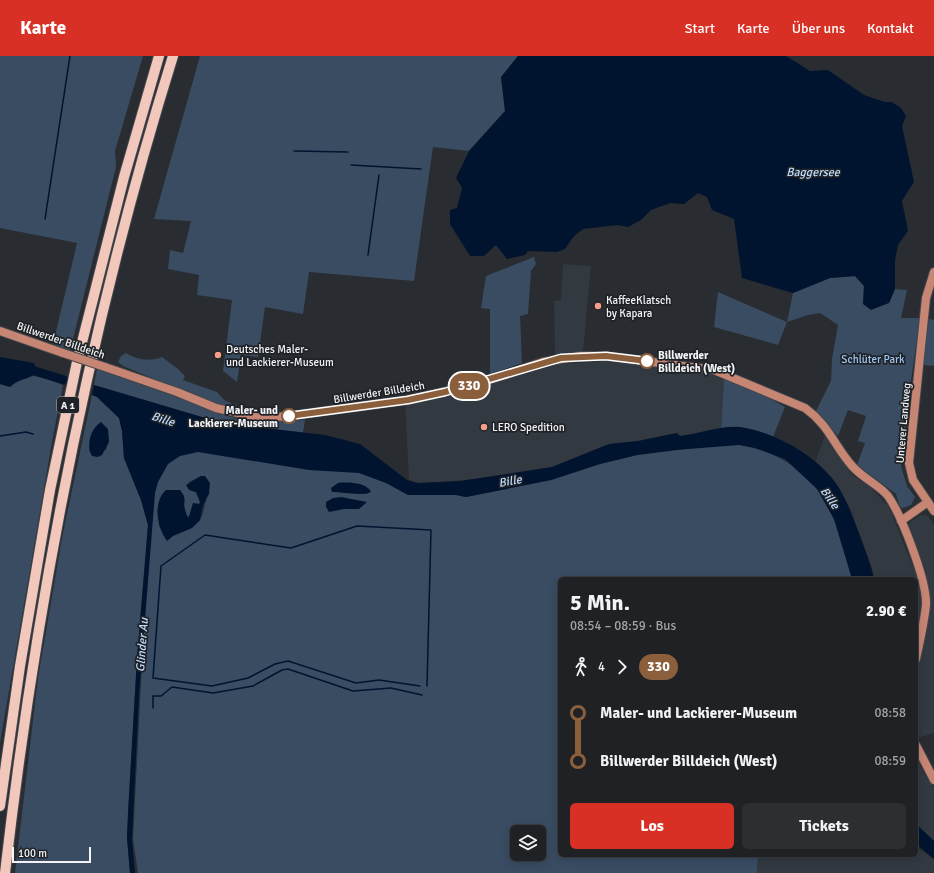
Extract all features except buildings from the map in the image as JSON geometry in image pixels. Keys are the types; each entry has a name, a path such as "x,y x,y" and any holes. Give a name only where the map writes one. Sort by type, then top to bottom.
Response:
{"highway":[{"name":"A 1","path":"0,806 20,666 50,490 77,362 124,177 160,56"},
{"name":"A 1","path":"5,873 31,676 61,501 113,269 144,151 173,56"}],"street":[{"name":"Unterer Landweg","path":"934,272 926,298 909,459 914,480 934,511"},
{"name":"Billwerder Billdeich","path":"0,331 177,392 216,408 235,414 268,418 408,400 471,386 561,358 606,356 700,367 727,374 798,405 812,413 830,432 852,466 887,496 901,521 922,578 925,591 926,604 918,648"},
{"path":"901,521 928,502"},
{"path":"918,749 934,780"}],"shaded area":[{"path":"563,264 591,266 583,352 555,356 554,301 561,300"},
{"path":"604,361 696,370 724,379 721,429 698,434 679,436 677,433 638,441 609,444 552,467 486,478 418,483 409,480 405,404 459,394 549,365"},
{"path":"825,435 852,475 869,486 889,507 917,577 873,577 851,510 838,487 815,463"},
{"path":"921,515 928,516 934,525 934,733 921,737 918,733 918,667 926,633 929,588 924,573 926,571 909,525 910,522"},
{"path":"918,582 922,602 918,621"},
{"path":"918,761 924,774 934,787 934,841 918,826"},
{"path":"918,848 934,859 934,873 757,873 758,857 918,857"}],"green space":[{"path":"0,56 143,56 115,151 116,167 70,351 53,344 77,243 0,228"},
{"path":"200,56 518,56 501,77 505,111 469,151 433,147 414,281 309,272 303,314 265,307 258,357 241,355 237,382 223,371 232,300 197,295 199,275 168,269 170,250 183,253 191,221 154,219"},
{"path":"534,257 536,264 531,271 528,314 520,316 522,363 490,374 490,309 481,308 486,276"},
{"name":"Schlüter Park","path":"855,276 864,286 863,304 889,303 895,289 907,290 901,318 920,318 909,394 901,466 907,486 915,497 911,505 903,508 900,507 896,494 857,465 865,443 858,441 866,416 848,410 838,436 816,411 831,381 832,359 838,325 820,313 808,315 787,322 793,293 830,278"},
{"path":"718,292 787,322 778,345 714,327"},
{"path":"929,319 934,320 934,366 922,365"},
{"path":"126,353 144,360 162,357 185,376 183,380 217,392 224,400 239,407 236,410 215,404 123,366 118,362 121,356"},
{"path":"97,369 199,405 217,413 238,419 265,422 305,420 303,433 222,423 94,385"},
{"path":"33,376 46,378 63,385 0,743 0,384 10,387 16,381"},
{"path":"724,379 764,395 785,407 773,437 740,427 721,429"},
{"path":"92,395 97,397 119,418 122,431 124,458 141,500 148,525 137,658 128,813 127,838 130,873 15,873 38,678 62,538","holes":["109,436 106,450 89,452 91,437"]},
{"path":"729,444 757,449 784,460 807,478 817,489 830,510 851,577 558,577 558,857 758,857 757,873 138,873 133,839 151,488 167,459 194,447 358,472 389,484 408,495 456,495 466,497 551,480 600,464 637,455","holes":["201,476 209,483 206,502 200,520 183,532 164,536 159,526 157,510 175,491 180,490 185,499 185,513 189,517 193,503 199,504 200,502 196,492 192,491 189,482","350,483 370,489 367,494 332,492 332,488"]}],"water":[{"name":"Baggersee","path":"518,56 786,56 810,71 828,70 864,95 885,102 892,102 901,108 906,116 902,126 914,182 902,201 908,231 898,245 895,260 895,289 889,303 871,310 863,304 864,286 855,276 830,278 793,293 742,278 734,219 712,210 707,197 698,193 684,204 670,203 651,210 641,220 628,227 618,225 583,229 574,236 565,249 557,252 528,251 525,255 507,259 496,245 484,256 470,256 450,224 450,210 457,208 462,188 456,178 469,151 505,111 501,77"},
{"path":"0,357 34,363 36,368 35,374 16,382 10,387 0,384"},
{"name":"Glinder Au","path":"94,385 222,423 325,435 360,444 407,480 418,483 460,481 552,467 609,444 638,441 677,433 680,436 718,428 733,427 754,430 782,440 796,448 809,456 831,477 843,494 849,507 869,560 874,577 851,577 834,519 817,489 785,459 755,448 739,445 675,450 637,455 600,464 551,480 466,497 456,495 408,495 386,483 359,473 309,470 198,452 180,456 168,464 158,482 155,493 139,695 132,839 135,873 130,873 127,838 128,813 137,658 148,525 141,500 124,458 122,431 119,418 97,397 92,395"},
{"path":"101,422 108,429 109,442 102,455 98,457 92,456 89,447 90,438 94,429"},
{"path":"201,476 205,476 210,483 209,494 203,505 200,520 192,528 173,536 167,541 161,530 158,516 159,501 162,495 166,490 180,490 184,496 184,506 187,516 189,517 193,503 199,504 200,502 196,492 189,490 186,485"},
{"path":"338,483 361,484 371,492 358,494 332,492 331,488"},
{"path":"341,497 367,502 359,509 344,509 329,512 326,507 326,502 333,498"},
{"path":"918,826 934,841 934,859 918,846"}],"waterway":[{"path":"45,219 70,56"},
{"path":"294,151 348,152"},
{"path":"351,165 421,169"},
{"path":"368,255 379,175"},
{"name":"Bille","path":"25,368 64,380"},
{"path":"0,436 26,432 33,434"},
{"path":"420,686 379,680 356,683 288,661 275,664 248,678 212,686 153,678 161,566 205,535 291,548 357,526 431,530 427,686"},
{"path":"153,708 153,696 161,696 172,687 213,693 253,686 282,670 288,669 353,691 391,688 422,695"}],"bus line":[{"name":"330","path":"289,416 358,408 408,400 471,386 543,362 561,358 606,356 647,361"}],"place":[{"name":"KaffeeKlatsch by Kapara","path":"598,306"},
{"name":"Deutsches Maler- und Lackierer-Museum","path":"218,355"},
{"name":"Billwerder Billdeich (West)","path":"647,361"},
{"name":"Maler- und Lackierer-Museum","path":"289,416"},
{"name":"LERO Spedition","path":"484,427"}]}
